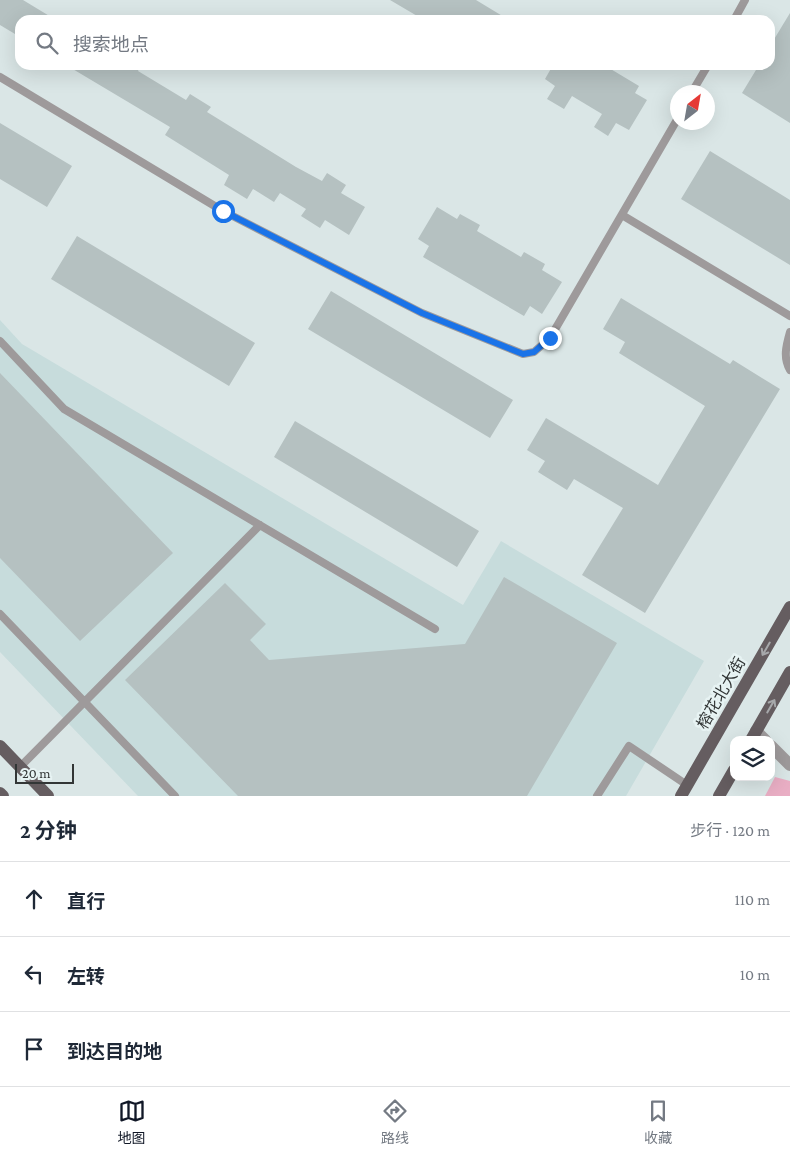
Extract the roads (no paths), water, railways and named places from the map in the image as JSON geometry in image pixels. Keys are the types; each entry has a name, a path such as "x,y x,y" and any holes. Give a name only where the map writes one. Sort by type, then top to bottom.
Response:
{"main road":[{"name":"榕花北大街","path":"684,791 790,607"},
{"path":"758,736 790,672"},
{"path":"0,746 48,796"},
{"path":"719,796 730,777"},
{"path":"0,793 3,796"}],"street":[{"path":"775,750 790,765"}],"lane":[{"path":"737,15 745,0"},
{"path":"696,85 705,70"},
{"path":"0,77 223,211 422,313 523,354 534,352 550,338 671,130"},
{"path":"622,215 790,316"},
{"path":"790,332 786,356 786,363 790,370"},
{"path":"0,341 64,409 435,629"},
{"path":"20,766 260,525"},
{"path":"0,614 176,796"},
{"path":"598,796 629,746 684,791"}]}
